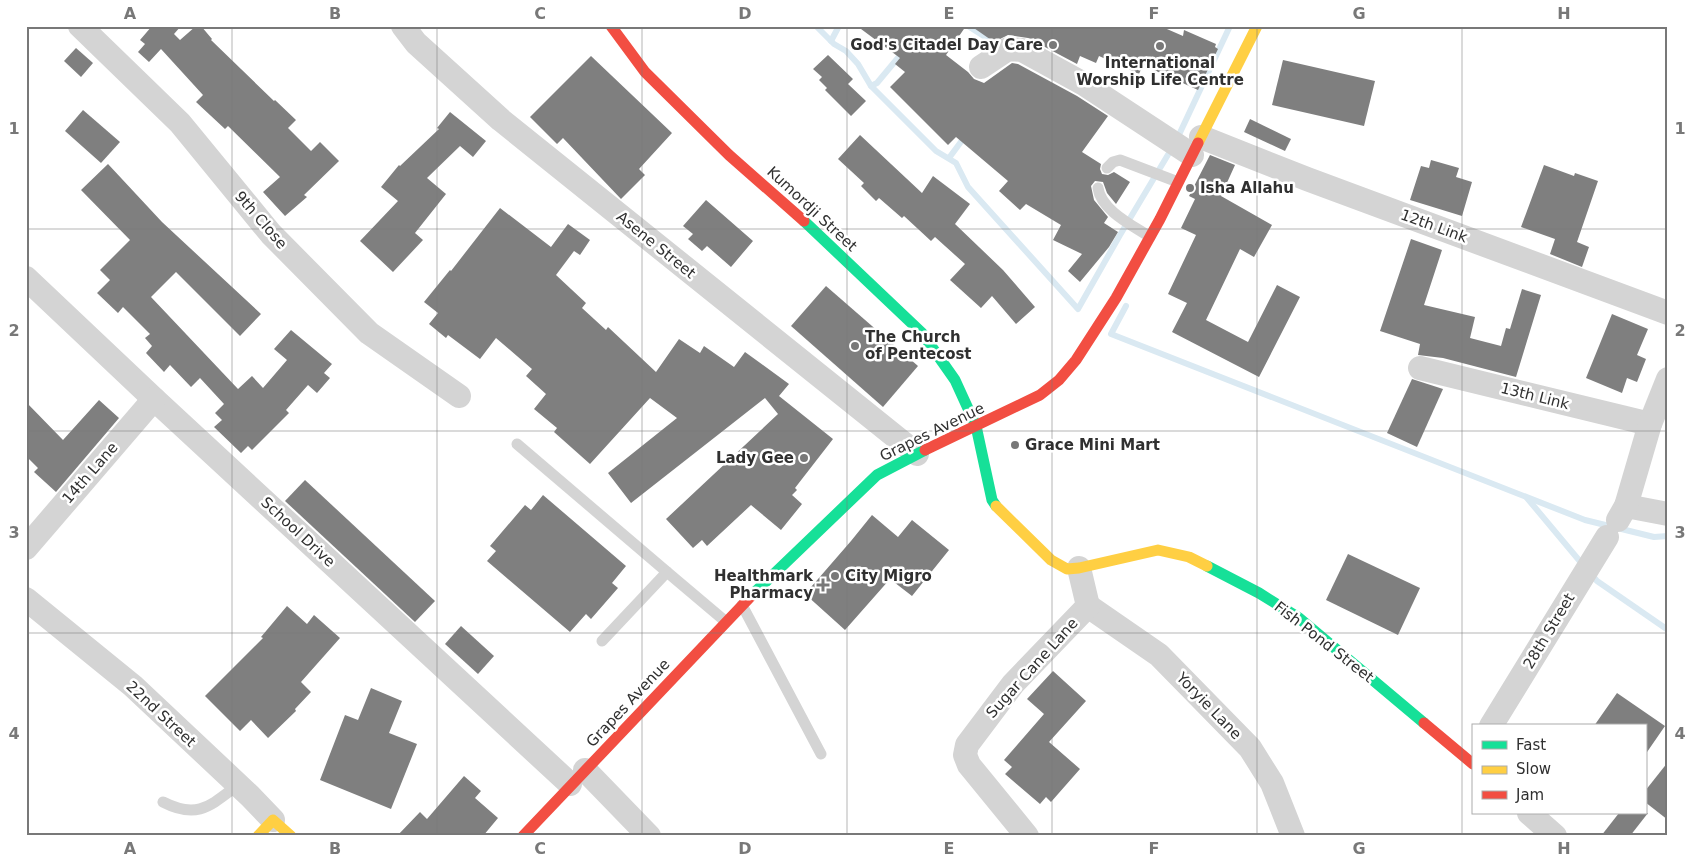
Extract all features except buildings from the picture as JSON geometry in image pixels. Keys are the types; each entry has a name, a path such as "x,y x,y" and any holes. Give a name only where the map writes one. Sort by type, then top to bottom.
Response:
{"street":[{"name":"9th Close","path":"80,26 180,123 270,234 369,333 459,396"},
{"name":"Asene Street","path":"403,26 416,44 501,120 917,454"},
{"name":"Kumordji Street","path":"611,26 645,72 730,155 784,202 922,333 955,380 976,426"},
{"name":"Grapes Avenue","path":"522,836 725,621 877,475 1040,395 1060,380 1076,360 1116,298 1150,237 1257,26"},
{"name":"12th Link","path":"981,67 1008,49 1022,50 1196,146 1307,179 1668,313"},
{"name":"School Drive","path":"26,278 154,399 578,777 649,836"},
{"name":"13th Link","path":"1420,368 1650,424"},
{"name":"28th Street","path":"1492,724 1617,521 1650,424 1668,379"},
{"name":"14th Lane","path":"26,548 154,399"},
{"name":"Fish Pond Street","path":"976,426 992,500 1051,560 1067,569 1158,550 1189,557 1259,593 1299,618 1472,760"},
{"path":"1617,521 1668,514"},
{"name":"Sugar Cane Lane","path":"1027,836 968,765 965,755 968,745 1013,684 1088,606 1079,568"},
{"name":"22nd Street","path":"26,599 133,686 238,785 266,828 291,836"},
{"name":"Yoryie Lane","path":"1088,606 1158,655 1250,748 1272,783 1293,836"},
{"path":"1530,814 1555,836"}],"lane":[{"path":"1108,168 1113,162 1120,160 1178,182"},
{"path":"1098,188 1104,205 1150,237"},
{"path":"517,444 725,621"},
{"path":"602,640 667,572"},
{"path":"742,604 821,754"},
{"path":"163,802 184,810 200,810 208,807 238,785"}],"waterway":[{"path":"816,26 834,44 846,51 858,64 871,86 936,151 956,163 968,187 1078,309 1172,148"},
{"path":"831,41 839,26"},
{"path":"968,26 1001,47"},
{"path":"1177,139 1230,26"},
{"path":"871,86 877,83 902,53 904,54"},
{"path":"949,158 966,135"},
{"path":"1126,306 1111,334 1585,520 1654,537 1668,536"},
{"path":"1527,498 1583,565"},
{"path":"1590,573 1597,581 1668,630"}],"traffic: fast":[{"path":"804,221 922,333 955,380 976,426 992,500 996,506"},
{"path":"754,593 877,475 925,450"},
{"path":"1207,566 1259,593 1299,618 1424,723"}],"traffic: slow":[{"path":"1198,143 1257,26"},
{"path":"996,506 1051,560 1067,569 1158,550 1189,557 1207,566"},
{"path":"258,836 273,820 291,836"}],"traffic: jam":[{"path":"611,26 645,72 729,155 804,221"},
{"path":"925,450 1040,395 1059,380 1076,360 1116,298 1160,219 1198,143"},
{"path":"523,836 754,593"},
{"path":"1424,723 1472,763"}],"place":[{"name":"God's Citadel Day Care","path":"1053,45"},
{"name":"International Worship Life Centre","path":"1160,46"},
{"name":"Isha Allahu","path":"1190,188"},
{"name":"The Church of Pentecost","path":"855,346"},
{"name":"Grace Mini Mart","path":"1015,445"},
{"name":"Lady Gee","path":"804,458"},
{"name":"City Migro","path":"835,576"},
{"name":"Healthmark Pharmacy","path":"823,585"}]}
